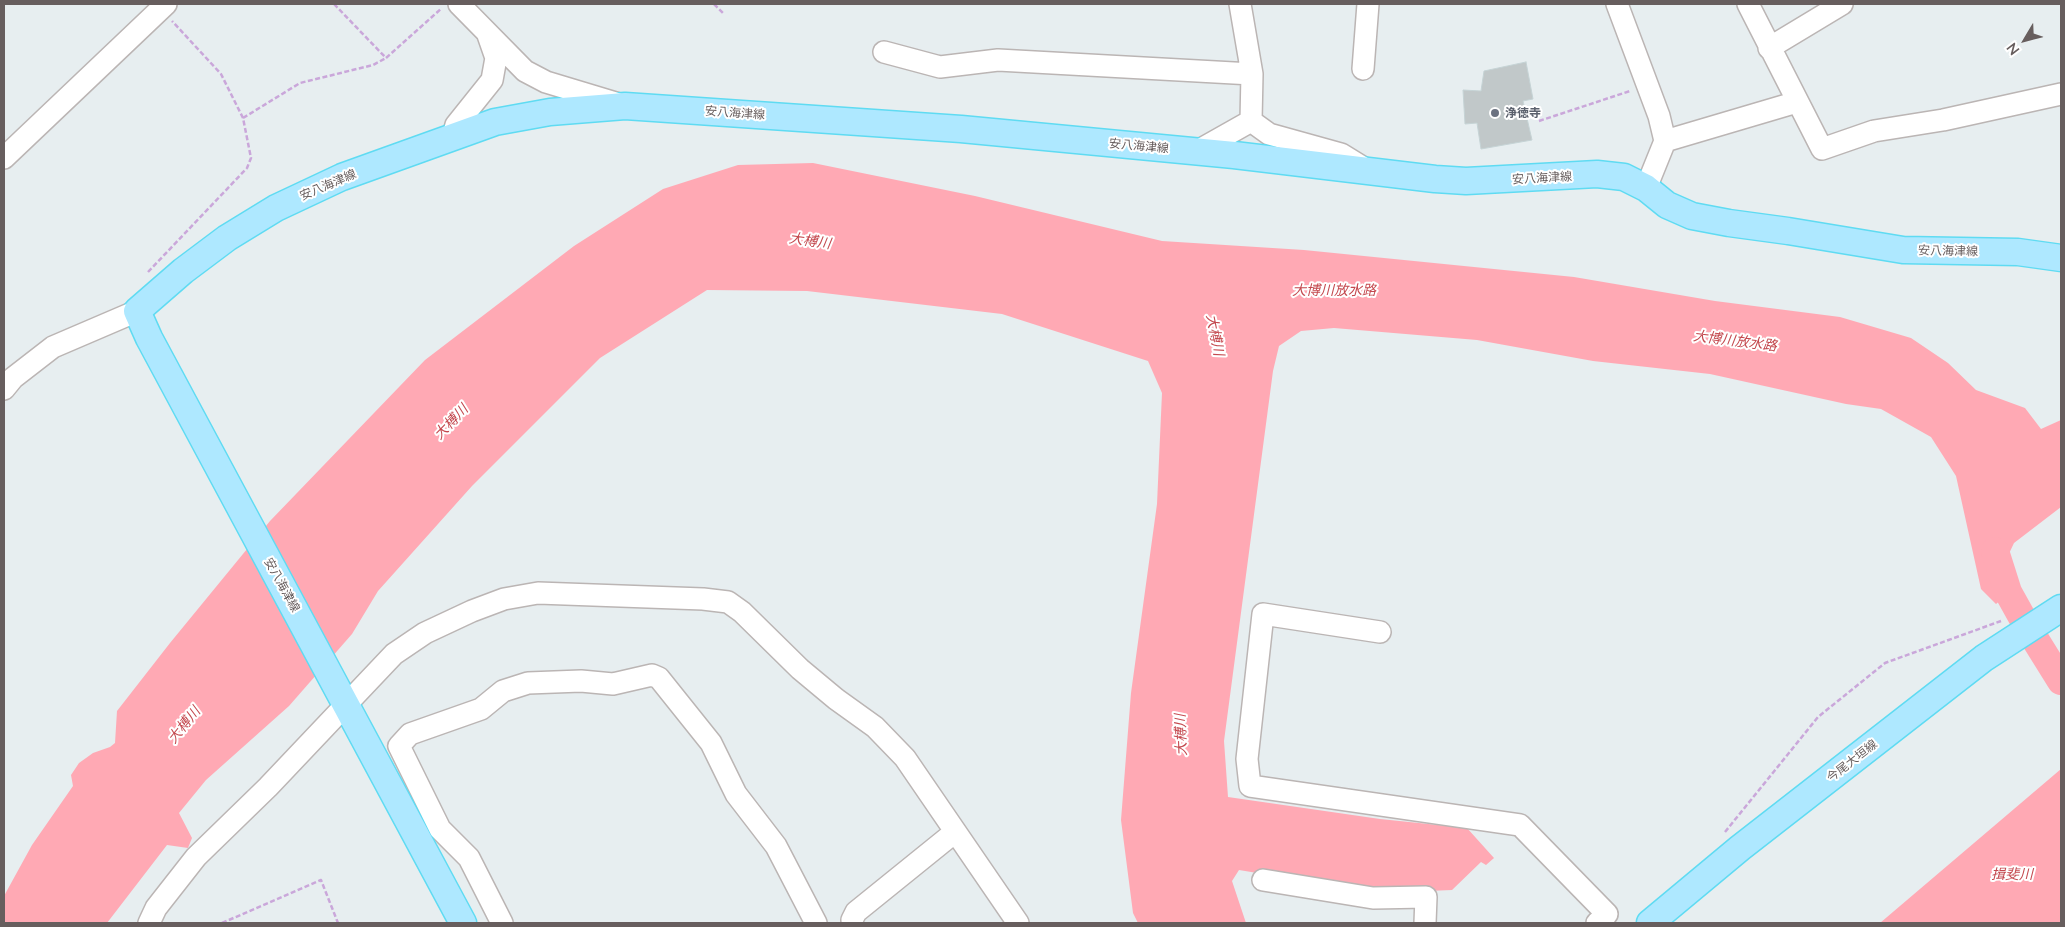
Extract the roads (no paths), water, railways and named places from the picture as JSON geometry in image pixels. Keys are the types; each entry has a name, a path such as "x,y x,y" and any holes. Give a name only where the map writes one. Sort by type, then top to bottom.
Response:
{"main road":[{"name":"安八海津線","path":"463,923 149,338 138,311 183,271 227,238 276,208 342,177 495,122 550,112 624,106 961,129 1196,152 1434,180 1466,181 1597,174 1624,177 1646,188 1667,205 1692,216 1729,224 1788,231 1903,250 2018,252 2061,258"},
{"name":"今尾大垣線","path":"1650,923 1740,848 1984,658 2061,608"}],"street":[{"path":"459,4 525,70 539,78 624,106"},
{"path":"1240,4 1252,74 1251,121"},
{"path":"1363,69 1368,4"},
{"path":"1618,4 1659,116 1665,141 1646,188"},
{"path":"1748,4 1822,149 1874,131 1943,120 2061,95"},
{"path":"1769,48 1842,4"},
{"path":"4,158 164,6"},
{"path":"453,136 456,125 492,80 496,58 488,34"},
{"path":"884,52 940,67 998,60 1252,74"},
{"path":"1665,141 1797,102"},
{"path":"1196,152 1251,121"},
{"path":"1251,121 1269,134 1341,154 1369,171"},
{"path":"4,389 13,378 53,347 138,311"},
{"path":"149,923 156,908 196,857 268,786 341,693 425,633 472,610 504,599 538,593 703,599 728,602 742,612 800,669 836,699 875,726 905,758 1018,923"},
{"path":"1380,632 1263,614 1247,759 1250,786 1520,825 1606,914 1597,923"},
{"path":"502,923 469,858 440,829 399,746 410,734 481,709 503,691 528,683 581,681 613,684 652,675 659,678 711,743 736,794 776,846 816,923"},
{"path":"849,922 856,912 955,832"},
{"path":"1263,880 1373,898 1426,897 1425,923"}],"water":[{"name":"大榑川","path":"813,163 975,196 1162,241 1304,250 1574,277 1715,301 1840,317 1911,338 1948,363 1976,390 2025,408 2041,429 2061,420 2061,507 2014,543 2005,562 2007,595 1996,604 1981,589 1956,476 1931,437 1881,409 1846,404 1710,374 1593,361 1477,340 1334,328 1301,331 1279,346 1273,371 1224,741 1228,797 1380,819 1467,828 1494,858 1486,865 1481,862 1452,890 1379,893 1239,870 1232,881 1246,923 1138,923 1133,913 1121,820 1131,693 1157,504 1162,393 1148,361 1002,314 807,291 707,290 600,358 472,486 378,591 352,634 289,706 206,780 179,813 192,838 188,848 167,845 107,923 4,923 4,896 32,845 73,786 71,775 79,763 93,753 110,747 115,743 117,711 270,521 425,360 574,246 663,189 738,165"},
{"name":"揖斐川","path":"2061,769 2061,923 1880,923"}],"waterway":[{"name":"大博川放水路","path":"1995,551 2008,592 2061,681"}],"place":[{"name":"浄徳寺","path":"1495,113"}]}
